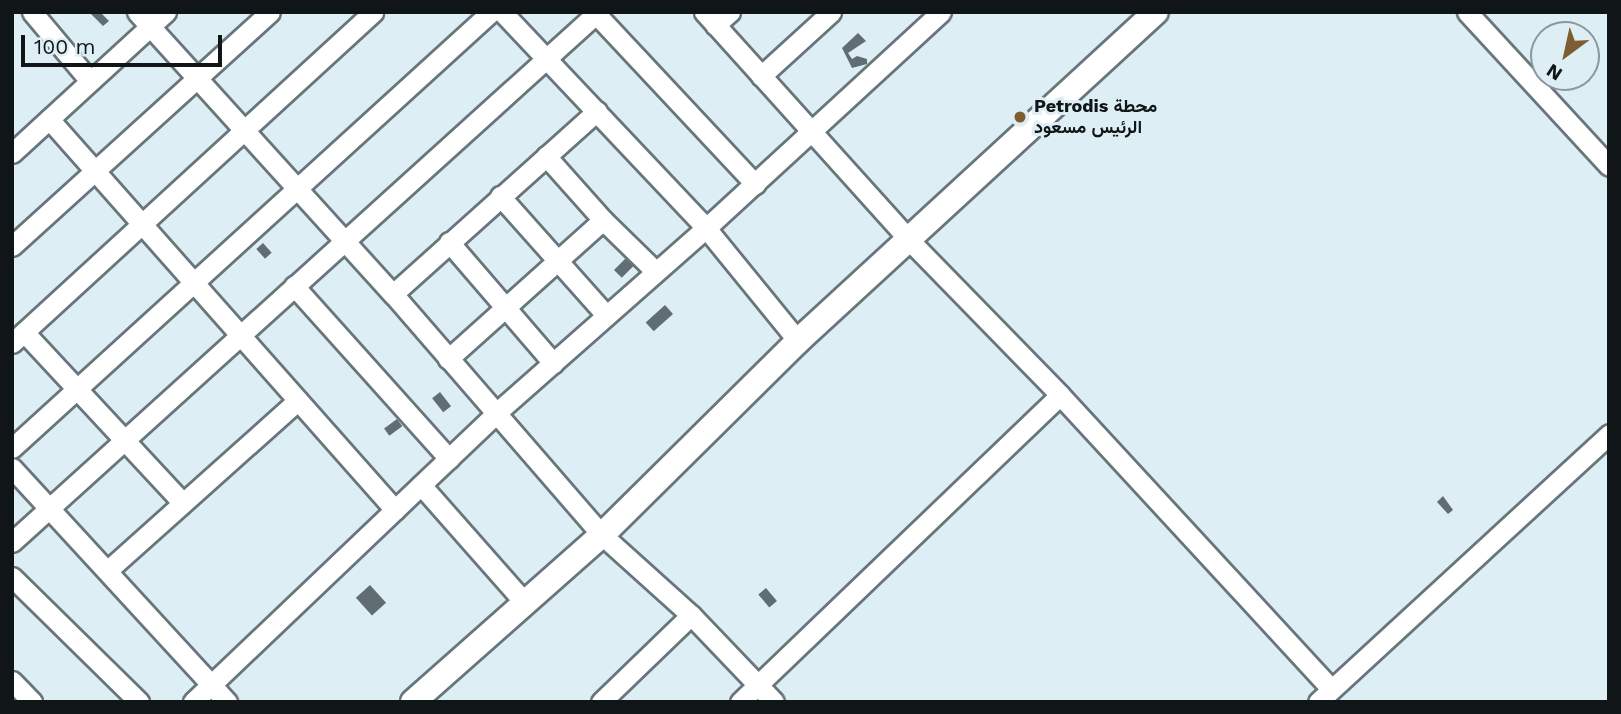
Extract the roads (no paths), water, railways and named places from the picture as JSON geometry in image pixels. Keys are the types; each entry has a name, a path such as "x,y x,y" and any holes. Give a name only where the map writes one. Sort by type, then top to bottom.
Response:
{"main road":[{"path":"413,702 602,535 798,341 1156,12"}],"street":[{"path":"32,12 90,81"},
{"path":"12,153 90,81 144,19 166,12"},
{"path":"12,246 270,12"},
{"path":"183,503 76,388 18,337 373,12"},
{"path":"12,447 491,12"},
{"path":"502,12 706,228 798,341"},
{"path":"761,76 831,12"},
{"path":"193,702 496,414 755,184 941,12"},
{"path":"1467,12 1609,166"},
{"path":"12,542 597,13 755,184"},
{"path":"716,17 761,76 909,240 1060,395 1324,696 1609,434"},
{"path":"144,19 393,295 602,535 691,615 774,702"},
{"path":"393,295 597,111"},
{"path":"49,119 395,510"},
{"path":"546,156 603,220 655,271"},
{"path":"500,196 606,315"},
{"path":"447,359 603,220"},
{"path":"449,242 553,363"},
{"path":"294,286 449,459"},
{"path":"740,702 1060,395"},
{"path":"107,571 298,400"},
{"path":"12,468 227,702"},
{"path":"421,485 525,604"},
{"path":"12,577 139,702"},
{"path":"601,702 691,615"},
{"path":"12,681 32,702"}],"place":[{"name":"Petrodis محطة الرئيس مسعود","path":"1020,117"}]}
